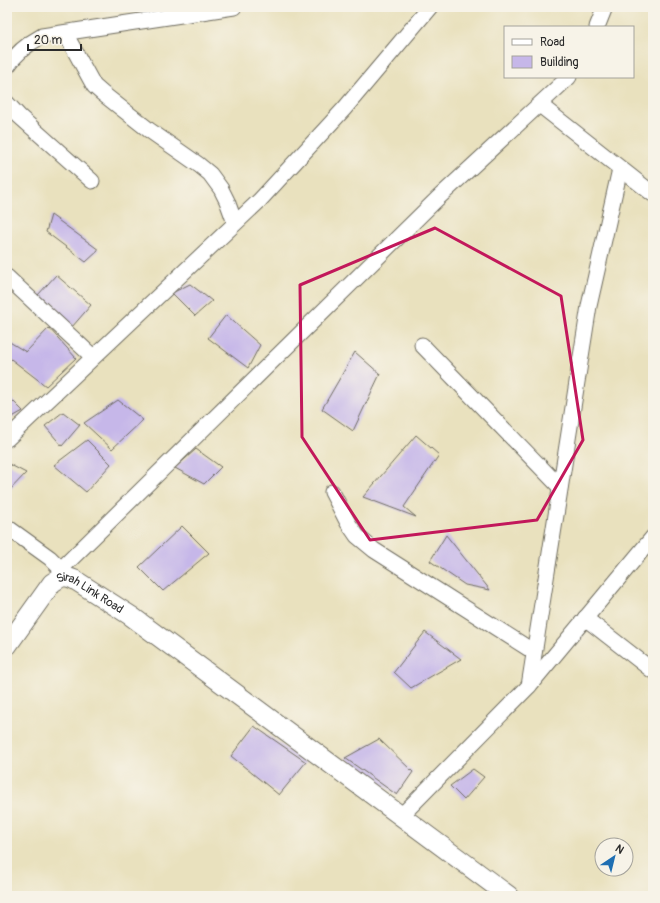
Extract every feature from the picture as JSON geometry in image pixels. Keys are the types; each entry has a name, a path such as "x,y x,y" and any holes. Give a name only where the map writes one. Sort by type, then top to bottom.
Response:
{"street":[{"path":"7,67 14,56 26,45 42,36 234,7"},
{"path":"7,439 259,201 344,109 430,7"},
{"path":"597,26 605,7"},
{"path":"65,33 94,86 149,130 210,174 221,189 235,223"},
{"path":"7,527 42,552 65,573 436,199 568,78"},
{"path":"7,103 19,116 92,181"},
{"path":"540,105 653,194"},
{"path":"529,686 589,306 620,169"},
{"path":"7,277 93,357"},
{"path":"422,346 560,487"},
{"path":"332,492 348,524 357,536 374,550 534,652"},
{"path":"401,816 529,686 653,537"},
{"name":"Sirah Link Road","path":"7,646 52,583 62,577 65,573 131,616 509,896"},
{"path":"585,618 653,671"}],"highlighted area":[{"path":"435,228 561,296 583,440 537,520 370,540 302,437 300,285"}],"building":[{"path":"51,215 99,250 86,262 46,232"},
{"path":"56,275 91,305 72,327 38,295"},
{"path":"190,284 212,301 195,316 172,293"},
{"path":"226,315 260,345 248,368 208,338"},
{"path":"49,328 76,358 46,386 7,356 7,346 8,341 26,352"},
{"path":"355,352 380,374 353,431 322,409"},
{"path":"7,395 23,411 7,420"},
{"path":"118,400 143,420 112,449 84,423"},
{"path":"63,412 80,425 62,446 45,426"},
{"path":"416,435 439,455 404,507 416,517 363,497"},
{"path":"87,440 111,464 86,492 54,465"},
{"path":"196,449 221,467 204,484 175,468"},
{"path":"7,463 26,473 7,493"},
{"path":"182,526 209,553 163,591 139,567"},
{"path":"446,535 490,590 465,585 430,561"},
{"path":"425,632 461,659 411,688 394,672"},
{"path":"254,726 306,762 279,795 231,756"},
{"path":"379,739 413,772 397,795 345,758"},
{"path":"473,769 484,777 464,800 450,786"}]}
